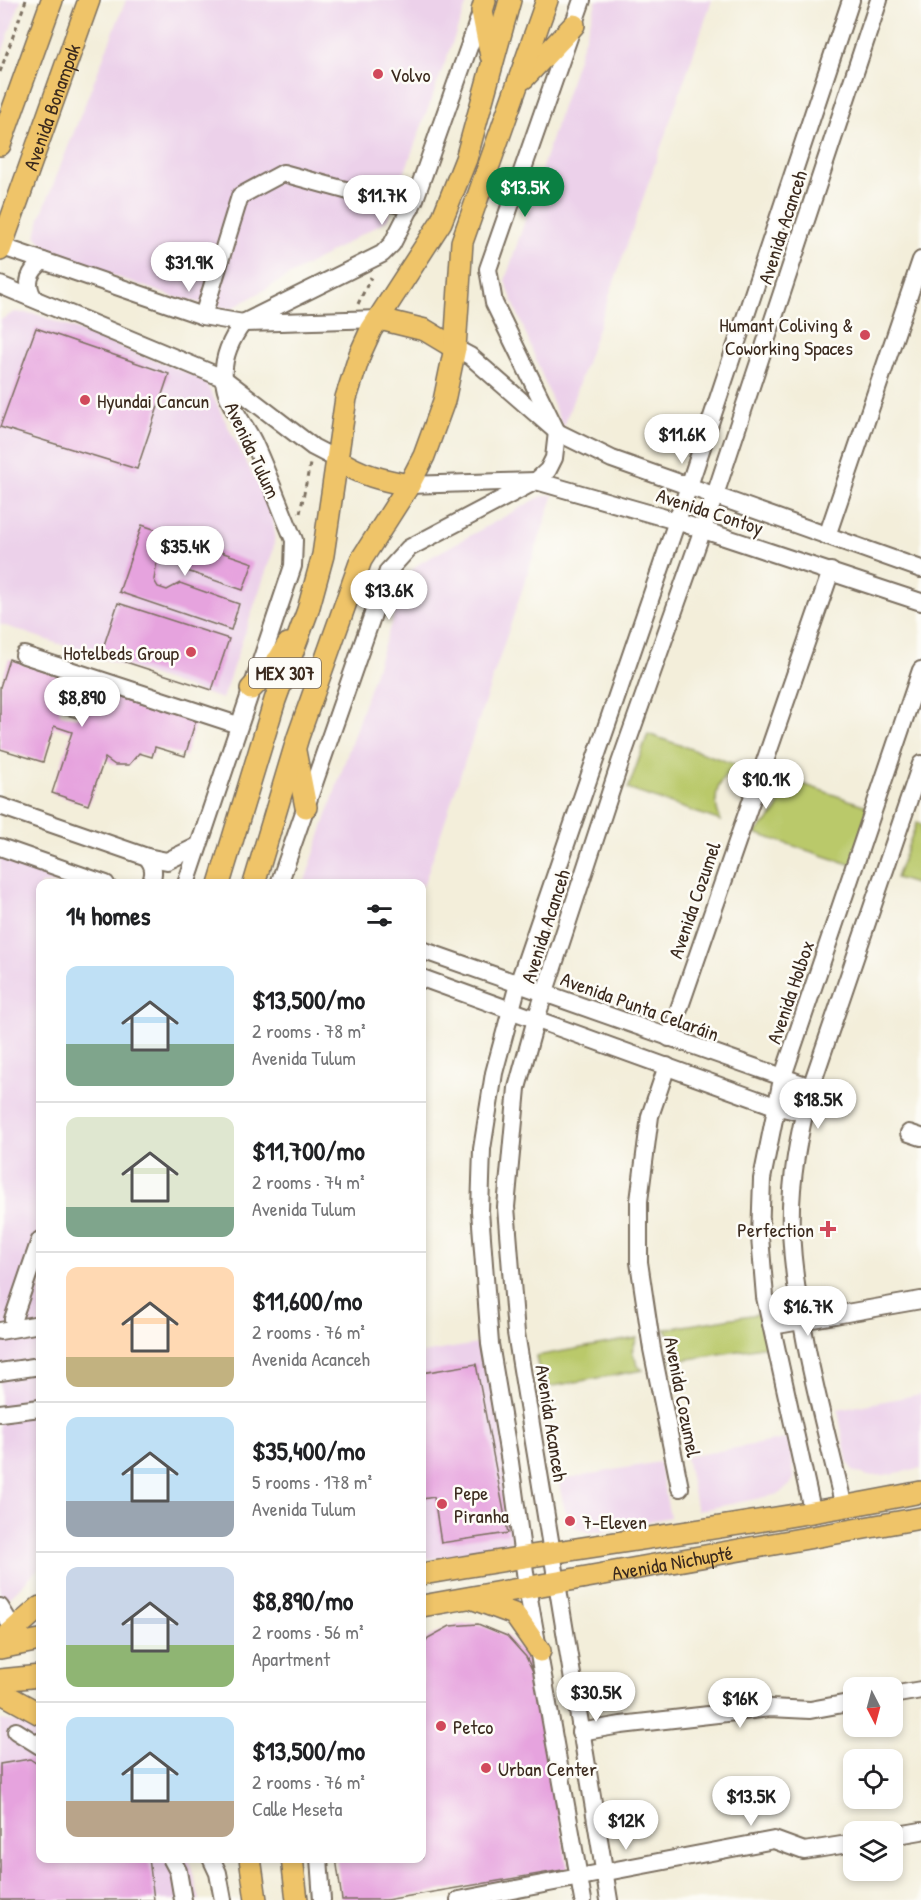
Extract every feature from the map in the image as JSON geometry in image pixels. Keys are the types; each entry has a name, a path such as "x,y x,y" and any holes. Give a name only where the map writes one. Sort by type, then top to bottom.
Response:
{"main road":[{"name":"Avenida Bonampak","path":"0,145 52,0"},
{"name":"Avenida Bonampak","path":"0,248 89,0"},
{"path":"510,0 465,159 441,222 371,330 360,354 346,398 338,460 357,472 379,480 409,485 424,456 444,401 455,348 462,242 547,0"},
{"path":"485,1 482,11 493,63"},
{"path":"519,83 574,25"},
{"path":"380,319 425,330 455,348"},
{"name":"MEX 307","path":"221,879 275,700 308,610 323,555 328,505 338,460"},
{"name":"MEX 307","path":"255,879 294,748 361,560 409,485"},
{"path":"251,689 279,658 308,610"},
{"path":"294,748 306,807"},
{"name":"Avenida Nichupté","path":"426,1573 522,1555 813,1514 921,1492"},
{"name":"Avenida Nichupté","path":"429,1604 921,1518"},
{"path":"426,1564 443,1570"},
{"path":"471,1598 514,1614 540,1651"},
{"path":"7,1636 36,1611"},
{"path":"0,1648 36,1641"},
{"path":"0,1680 36,1676"},
{"path":"0,1692 36,1712"},
{"path":"251,1863 256,1900"},
{"path":"293,1863 297,1900"}],"street":[{"path":"281,879 388,571 409,548 536,481 548,471 554,458 557,432 494,303 488,269 582,0"},
{"name":"Avenida Acanceh","path":"583,1900 527,1587 510,1462 490,1344 480,1211 483,1149 494,1073 518,984 689,486 851,0"},
{"name":"Avenida Acanceh","path":"609,1900 555,1582 516,1333 506,1208 517,1088 536,1019 620,763 715,495 879,0"},
{"path":"243,323 382,254 392,244 411,208 485,1"},
{"path":"203,316 240,196 283,173 411,208"},
{"path":"0,248 203,316 243,323 351,318 380,319"},
{"path":"827,536 921,260"},
{"path":"34,298 29,289 29,278 35,267 43,261"},
{"path":"0,285 224,378 313,447 338,460"},
{"name":"Avenida Tulum","path":"188,879 293,566 294,540 253,441 227,397 224,378 226,354 233,336 243,323"},
{"name":"Avenida Contoy","path":"455,348 470,356 557,432 612,459 921,569"},
{"name":"Avenida Contoy","path":"409,485 536,481 676,521 921,603"},
{"name":"Avenida Cozumel","path":"669,1038 831,571"},
{"path":"24,655 238,725"},
{"name":"Avenida Holbox","path":"813,1514 765,1298 760,1238 762,1179 782,1079 921,670"},
{"path":"844,1507 795,1285 791,1230 793,1175 811,1088 921,764"},
{"path":"0,806 147,857 167,861 198,846"},
{"path":"0,847 92,879"},
{"path":"147,857 153,865 152,879"},
{"name":"Avenida Punta Celaráin","path":"426,951 811,1088"},
{"path":"426,979 775,1106 804,1113"},
{"name":"Avenida Cozumel","path":"667,1065 650,1116 639,1201 639,1262 652,1349 680,1488"},
{"path":"36,1249 6,1317 36,1324"},
{"path":"772,1326 921,1300"},
{"path":"0,1331 36,1324"},
{"path":"0,1372 36,1367"},
{"path":"0,1413 36,1408"},
{"path":"1,1610 7,1636"},
{"path":"903,1693 921,1690"},
{"path":"580,1732 770,1708 810,1710 843,1704"},
{"path":"16,1731 36,1744"},
{"path":"903,1834 921,1831"},
{"path":"459,1900 774,1840 804,1851 843,1845"},
{"path":"174,1863 178,1871 183,1900"},
{"path":"213,1863 218,1873 223,1900"},
{"path":"319,1863 322,1900"}],"path":[{"path":"0,72 26,0"},
{"path":"351,318 382,254"},
{"path":"294,540 313,447"}],"shaded area":[{"path":"0,0 21,0 0,58"},
{"path":"126,0 468,0 387,220 231,309 177,298 54,255 36,237 40,218"},
{"path":"597,0 712,0 563,429 505,281"},
{"path":"15,312 36,314 204,379 271,511 275,533 273,551 222,699 0,624 0,320"},
{"path":"554,494 426,879 306,879 405,582 411,571 420,563 540,497"},
{"path":"0,853 73,879 36,879 36,1571 12,1595 0,1603"},
{"path":"490,1342 515,1537 503,1548 431,1559 426,1557 426,1352"},
{"path":"921,1394 921,1468 868,1476 853,1471 847,1461 838,1410"},
{"path":"790,1438 794,1478 790,1485 779,1494 697,1511 686,1457"},
{"path":"659,1462 670,1517 591,1533 573,1526 565,1511 558,1480"},
{"path":"0,1720 30,1723 36,1727 36,1863 190,1863 200,1900 0,1900"}],"green space":[{"path":"648,734 740,766 726,776 718,789 716,804 721,821 628,789"},
{"path":"771,773 872,808 852,865 754,833 775,813 780,800"},
{"path":"917,822 921,824 921,886 896,878"},
{"path":"769,1312 774,1345 671,1362 675,1356 676,1344 665,1329"},
{"path":"637,1338 632,1351 638,1366 643,1370 542,1388 536,1356"}],"building":[{"name":"Hyundai Cancun","path":"36,328 169,374 137,469 0,427"},
{"path":"142,525 253,563 243,590 181,569 179,557 166,551 157,561 154,580 158,587 167,590 180,583 239,604 231,630 119,592"},
{"path":"118,603 229,639 212,690 101,654"},
{"path":"9,659 70,680 59,713 78,718 88,686 196,720 185,756 155,747 152,757 139,753 129,765 115,765 105,758 88,805 52,793 72,732 54,726 43,762 0,749 0,687"},
{"path":"476,1364 508,1533 441,1543 434,1497 426,1498 426,1372"},
{"name":"Urban Center","path":"478,1624 507,1636 526,1657 536,1678 568,1869 386,1900 342,1900 337,1863 426,1863 426,1641 450,1626"},
{"path":"30,1759 36,1763 36,1863 150,1863 154,1900 0,1900 0,1764"}],"place":[{"name":"Volvo","path":"378,74"},
{"name":"Humant Coliving & Coworking Spaces","path":"865,335"},
{"name":"Hyundai Cancun","path":"85,400"},
{"name":"Hotelbeds Group","path":"191,652"},
{"name":"Perfection","path":"828,1229"},
{"name":"Pepe Piranha","path":"442,1504"},
{"name":"7-Eleven","path":"570,1521"},
{"name":"Petco","path":"441,1726"},
{"name":"Urban Center","path":"486,1768"}]}
